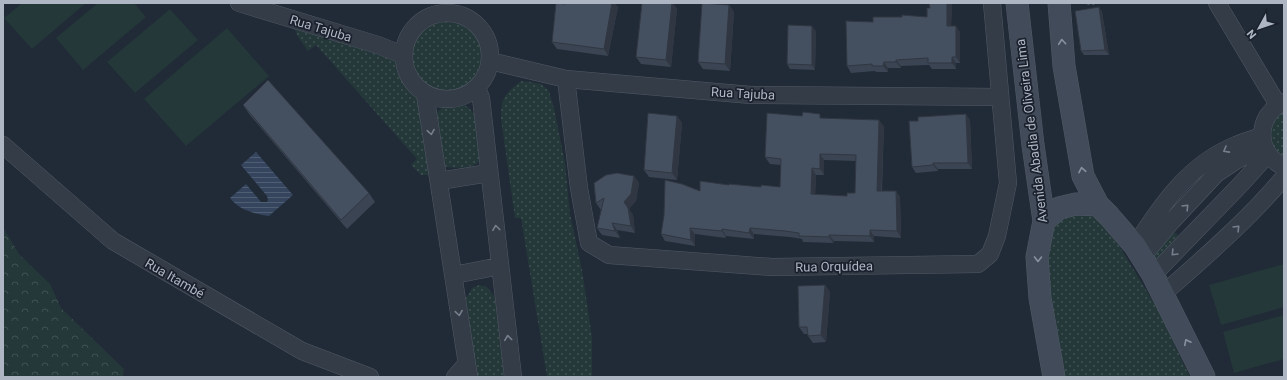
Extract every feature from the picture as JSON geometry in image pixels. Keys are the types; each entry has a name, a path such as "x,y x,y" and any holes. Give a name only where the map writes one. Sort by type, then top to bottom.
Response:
{"street":[{"name":"Rua Tajuba","path":"239,3 403,55"},
{"name":"Rua Orquídea","path":"566,78 579,188 589,243 608,255 772,267 978,264 990,254 997,236 1008,183 992,3"},
{"name":"Avenida Abadia de Oliveira Lima","path":"1017,3 1033,145 1044,221 1037,257 1040,298 1054,377"},
{"path":"1059,3 1064,66 1082,176 1098,205 1109,216 1143,260 1163,294 1204,377"},
{"path":"1217,3 1281,103 1271,110 1263,127 1265,145 1274,161 1284,166"},
{"path":"456,8 478,26 485,36 490,48 488,71 477,88 465,96 452,99 438,98 426,94 416,87 409,78 403,55 406,40 428,11 435,14 446,13 456,8"},
{"name":"Rua Tajuba","path":"490,61 566,78 751,95 1000,97"},
{"path":"477,88 481,98 513,377"},
{"path":"426,94 468,370 454,377"},
{"name":"Rua Itambé","path":"3,145 113,241 302,351 370,377"},
{"path":"1143,260 1155,216 1181,182 1204,162 1235,145 1265,145"},
{"path":"1143,260 1189,238 1265,145"},
{"path":"1143,260 1172,221 1216,174 1237,160 1265,145"},
{"path":"1204,162 1216,174"},
{"path":"439,182 489,173"},
{"path":"1163,294 1208,254 1270,195 1284,178"},
{"path":"1044,221 1059,208 1076,204 1098,205"},
{"path":"1172,221 1208,254"},
{"path":"454,275 500,266"}],"path":[{"path":"1087,3 1092,5 1094,3"}],"green space":[{"path":"22,3 86,3 32,49 4,18"},
{"path":"98,3 134,3 146,17 83,70 56,38"},
{"path":"170,9 198,40 135,93 107,62"},
{"path":"435,20 459,20 472,30 479,38 484,48 485,59 479,76 468,88 452,93 436,91 423,84 415,74 410,61 410,48 414,36 423,26"},
{"path":"292,24 399,62 401,74 405,83 420,99 431,175 421,175 411,165 417,159 316,45 308,51 298,37"},
{"path":"227,28 269,76 186,146 144,99"},
{"path":"521,81 541,84 549,91 554,108 565,163 570,214 582,270 592,337 592,377 547,377 521,218 515,218 501,119 503,101 507,93"},
{"path":"462,104 468,107 475,115 481,158 475,165 451,168 444,166 435,114 442,108"},
{"path":"1284,107 1284,158 1272,148 1268,135 1270,121"},
{"path":"1082,213 1094,217 1109,229 1157,308 1190,377 1061,377 1043,258 1050,229 1065,216"},
{"path":"3,227 19,254 50,284 61,308 124,369 123,377 3,377"},
{"path":"1171,232 1178,235 1177,238 1158,259 1156,258 1154,255"},
{"path":"1284,264 1284,307 1221,325 1209,285"},
{"path":"479,285 487,287 495,297 504,377 477,377 466,298 472,288"},
{"path":"1284,315 1284,359 1234,373 1223,332"}],"water":[{"path":"256,152 293,195 269,216 253,213 238,206 230,198 246,184 261,202 267,202 267,196 241,165"}],"building":[{"path":"556,3 612,3 604,49 552,42"},
{"path":"642,3 672,3 666,60 636,57"},
{"path":"702,3 729,5 725,64 698,62"},
{"path":"929,3 947,3 947,26 956,26 956,57 952,57 952,63 928,63 928,58 884,62 883,66 872,66 872,64 847,66 846,21 873,22 873,17 902,17 902,15 927,17 927,8 930,8"},
{"path":"1099,7 1105,50 1081,51 1075,11"},
{"path":"788,25 812,26 812,65 787,64"},
{"path":"268,80 369,193 341,220 243,105"},
{"path":"803,112 820,114 820,118 879,120 877,191 896,191 897,231 870,230 870,236 829,235 829,237 799,236 799,233 750,228 749,233 722,229 722,231 690,228 691,240 661,234 664,215 665,180 682,184 700,191 700,181 729,185 761,187 761,185 780,187 781,159 765,157 767,113 802,116","holes":["820,154 856,155 855,193 847,193 847,196 811,194 812,168 820,169"]},
{"path":"648,113 677,116 672,173 644,170"},
{"path":"966,114 968,163 933,163 933,165 912,167 909,121 918,121 918,117"},
{"path":"617,173 634,176 631,194 624,202 628,208 631,226 612,223 615,231 597,228 604,198 596,203 594,183 606,175"},
{"path":"825,285 821,335 808,336 807,327 799,327 798,286"}]}
